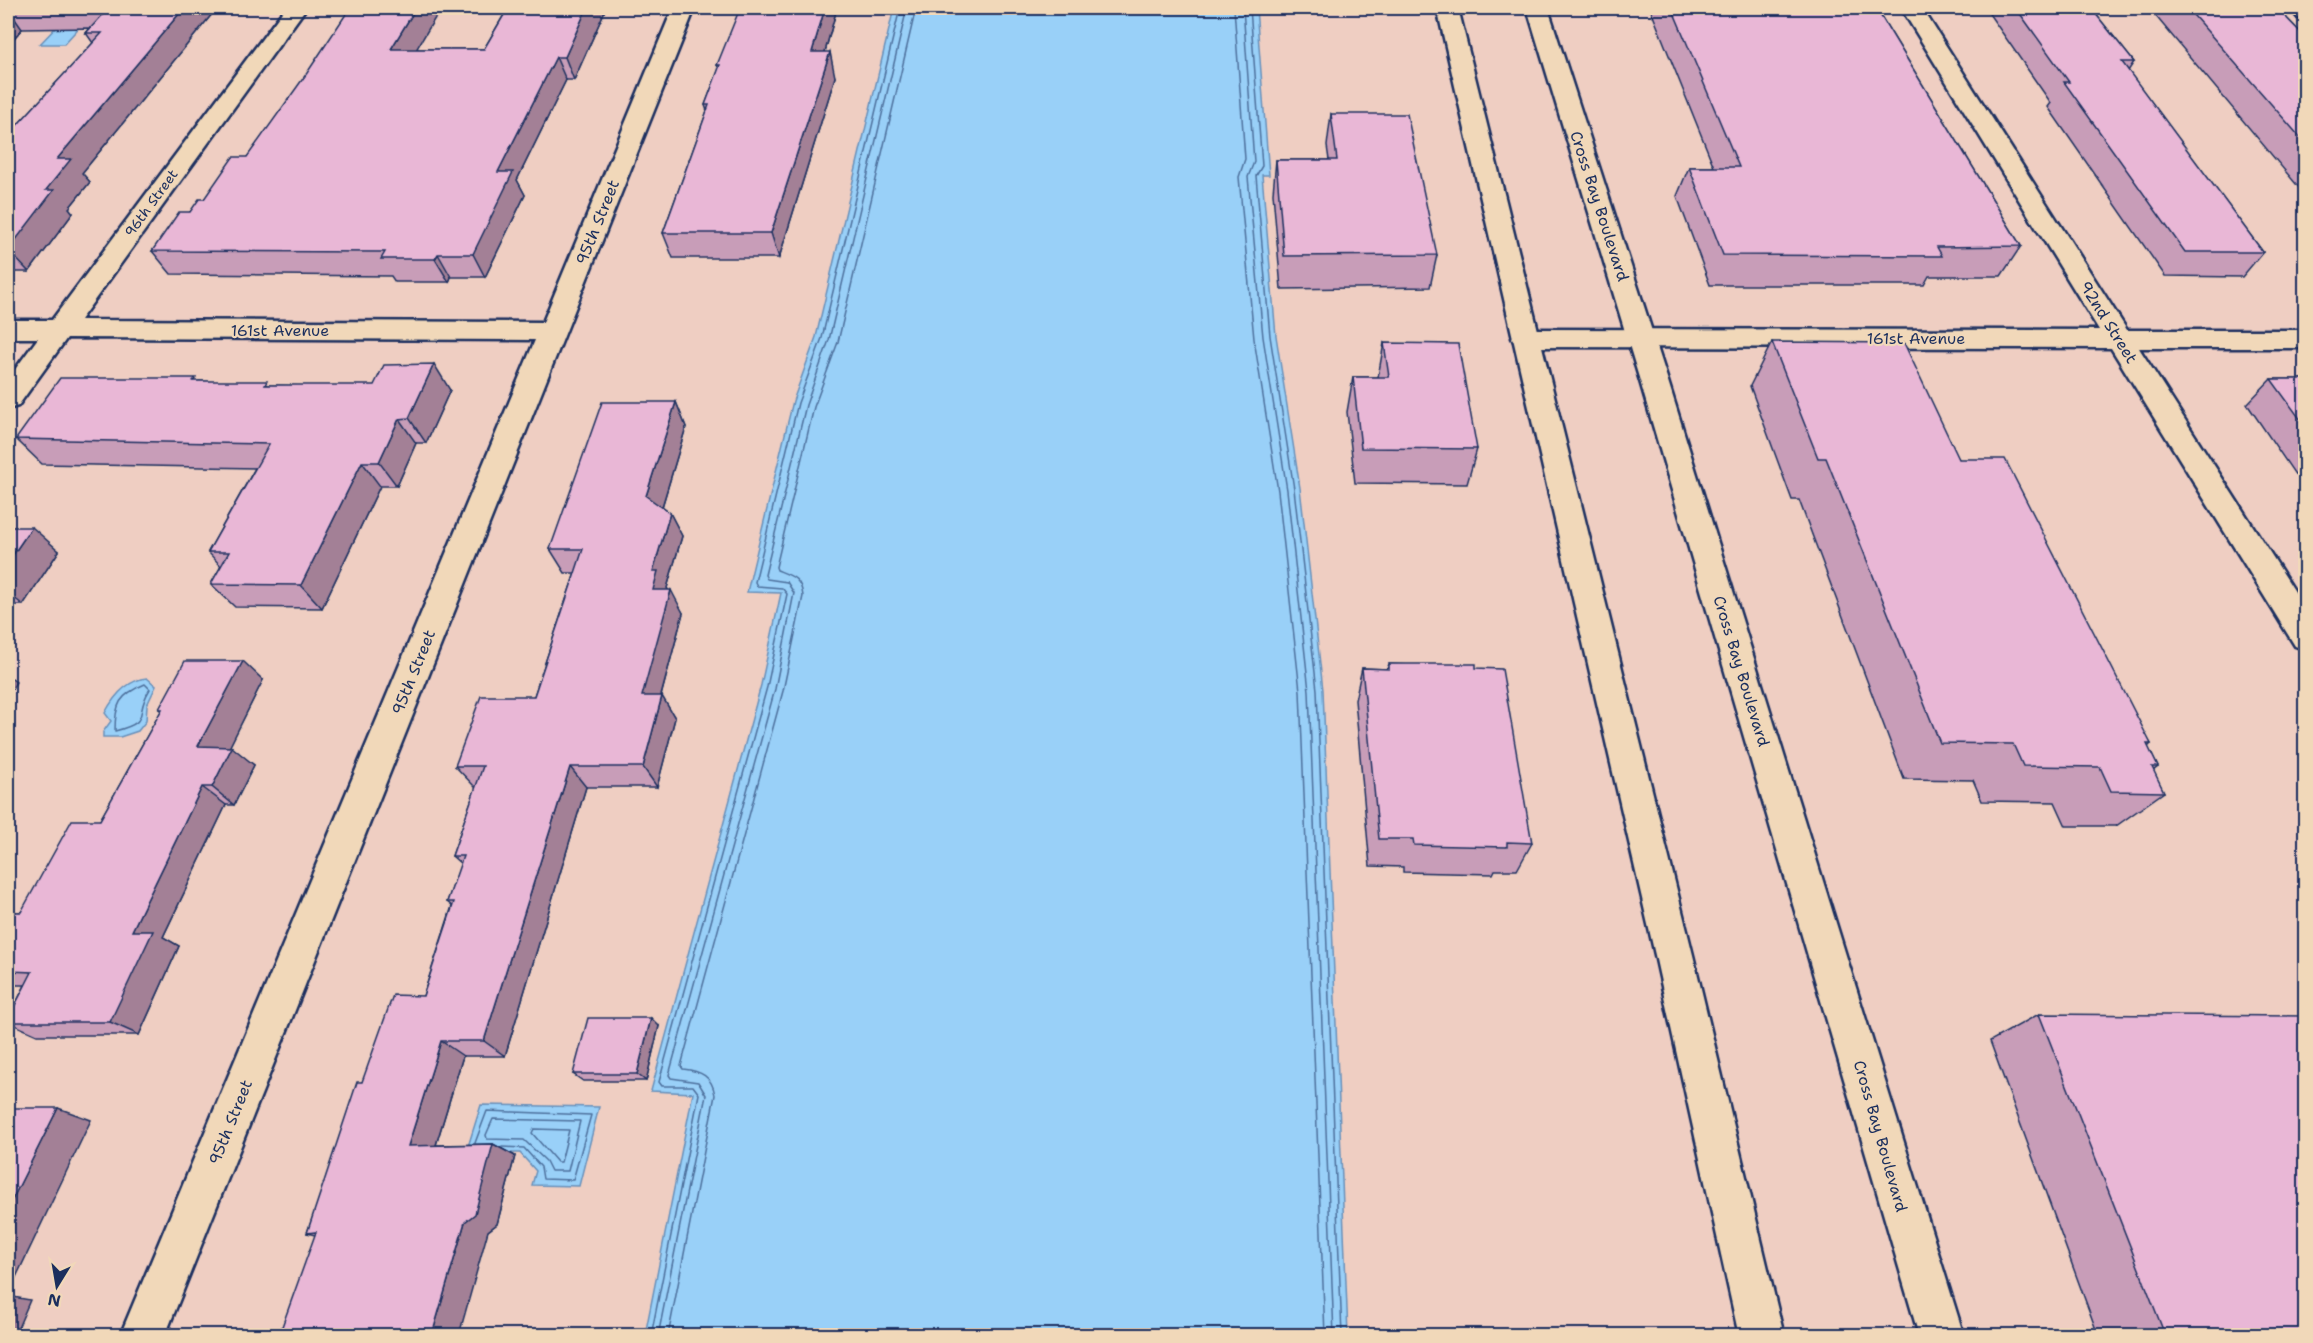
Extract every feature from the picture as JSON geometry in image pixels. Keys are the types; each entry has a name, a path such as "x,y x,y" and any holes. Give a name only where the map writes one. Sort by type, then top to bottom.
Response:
{"street":[{"name":"96th Street","path":"8,399 295,8"},
{"name":"95th Street","path":"142,1335 684,8"},
{"path":"1447,8 1674,954 1762,1335"},
{"name":"Cross Bay Boulevard","path":"1537,8 1641,339 1942,1335"},
{"name":"92nd Street","path":"1912,8 2306,637"},
{"path":"2300,8 2306,13"},
{"name":"161st Avenue","path":"8,329 552,331"},
{"name":"161st Avenue","path":"1526,338 2306,339"}],"water":[{"path":"894,8 1256,8 1269,175 1262,175 1276,336 1300,488 1323,690 1348,1335 645,1335 693,1093 651,1091 761,685 781,593 747,592 793,401 816,337"},
{"path":"62,21 85,21 64,44 40,44"},
{"path":"147,678 156,686 147,705 146,721 138,731 120,737 103,737 103,732 111,721 105,713 113,701 127,685"},
{"path":"481,1105 599,1107 579,1186 532,1185 536,1171 520,1153 466,1153"}],"building":[{"path":"109,8 184,8 57,159 71,159 46,190 54,190 8,250 8,135 102,33 86,33"},
{"path":"350,8 416,8 391,49 484,49 508,8 587,8 565,57 556,57 498,172 513,172 473,254 438,254 435,259 381,259 385,252 152,251 179,212 190,212 199,199 204,199 233,157 247,157"},
{"path":"740,8 825,8 812,52 830,52 771,233 663,233 709,105 705,105 720,65 717,65"},
{"path":"1672,8 1876,8 2021,246 1937,247 1942,256 1723,255 1689,167 1739,167"},
{"path":"2016,8 2091,8 2134,62 2122,62 2263,252 2185,252 2064,82 2069,82"},
{"path":"2187,8 2277,8 2306,38 2306,144"},
{"path":"1331,114 1407,114 1437,255 1284,256 1276,160 1337,160"},
{"path":"1772,342 1904,343 1959,459 2005,459 2151,744 2147,744 2158,767 2152,767 2164,792 2111,791 2100,767 2023,766 2013,744 1940,743 1826,458 1818,458"},
{"path":"1384,343 1458,344 1477,449 1361,448 1353,377 1389,377"},
{"path":"434,364 409,418 399,419 379,462 362,462 301,585 211,584 229,552 208,552 269,444 16,439 60,378 196,378 193,381 267,381 265,385 374,385 384,365"},
{"path":"2271,379 2306,379 2306,427"},
{"path":"602,402 676,402 646,496 670,513 653,571 658,571 653,590 671,590 642,696 662,696 643,767 570,767 484,1041 441,1041 408,1146 493,1144 475,1214 465,1222 432,1335 279,1335 316,1232 307,1233 357,1082 362,1082 393,995 423,996 454,902 447,902 463,856 452,856 483,766 455,766 481,696 534,696 583,549 550,549"},
{"path":"8,527 32,527 8,562"},
{"path":"185,661 243,661 198,746 232,747 212,787 202,787 132,931 153,931 110,1022 8,1022 32,972 8,971 8,912 21,912 72,820 100,820 162,709 159,709"},
{"path":"1389,664 1476,664 1476,668 1502,669 1532,843 1507,842 1507,847 1414,845 1413,839 1379,839 1362,668 1389,669"},
{"path":"2039,1014 2306,1016 2306,1335 2165,1335"},
{"path":"588,1018 651,1018 637,1074 573,1074"},
{"path":"8,1108 58,1108 8,1208"}]}
